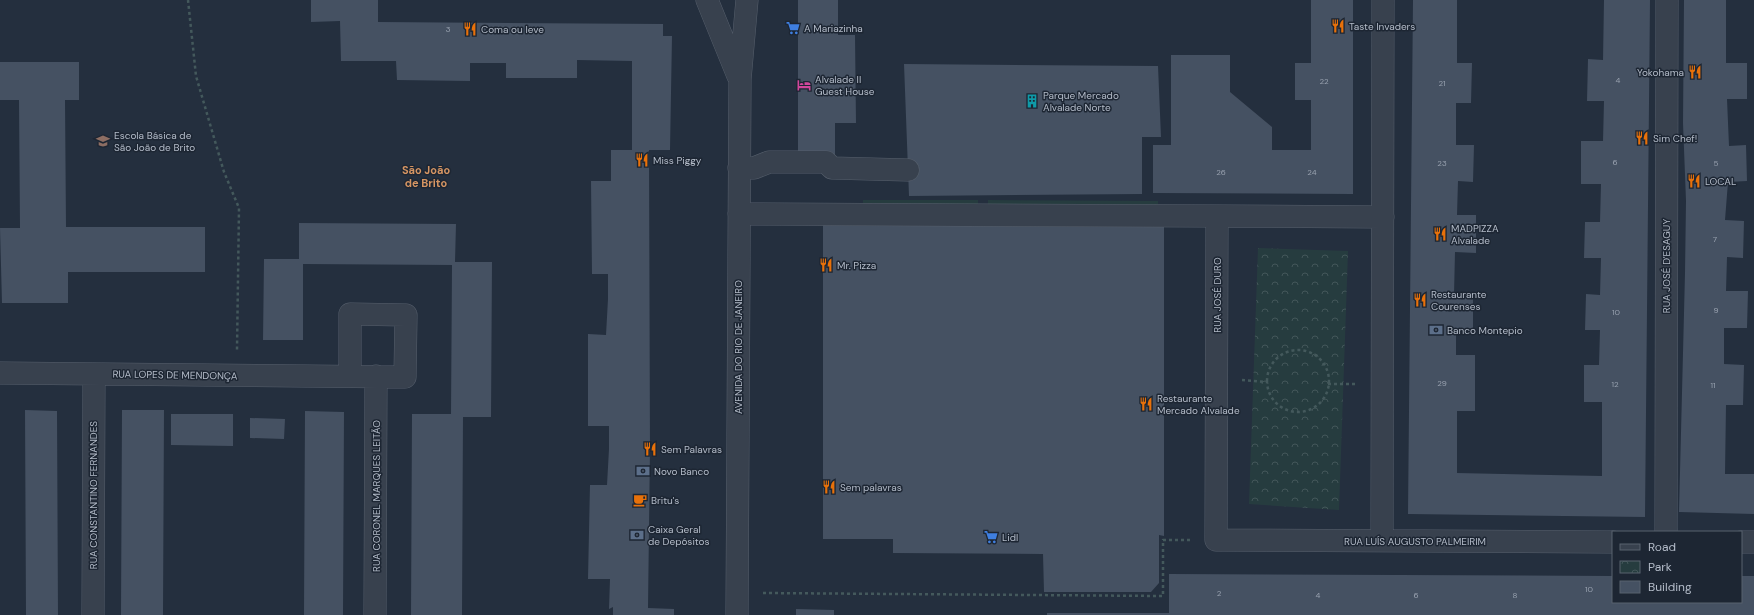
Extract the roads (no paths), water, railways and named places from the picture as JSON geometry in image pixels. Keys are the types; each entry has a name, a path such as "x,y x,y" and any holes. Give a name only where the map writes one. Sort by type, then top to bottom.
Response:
{"street":[{"name":"AVENIDA DO RIO DE JANEIRO","path":"707,0 740,79"},
{"name":"AVENIDA DO RIO DE JANEIRO","path":"738,615 739,214 746,168 740,79 748,0"},
{"path":"1382,541 1383,0"},
{"name":"RUA JOSÉ D'ESAGUY","path":"1666,531 1667,0"},
{"path":"746,168 769,175 826,175 832,168 908,170"},
{"path":"739,214 1383,217"},
{"name":"RUA JOSÉ DURO","path":"1216,540 1217,216"},
{"name":"RUA LOPES DE MENDONÇA","path":"0,373 237,376 350,376 405,376 406,315 350,314 350,376"},
{"name":"RUA CONSTANTINO FERNANDES","path":"93,615 94,374"},
{"name":"RUA CORONEL MARQUES LEITÃO","path":"375,615 376,376"},
{"name":"RUA LUÍS AUGUSTO PALMEIRIM","path":"1216,540 1612,542"},
{"path":"1742,542 1754,542"}],"place":[{"name":"Taste Invaders","path":"1338,26"},
{"name":"A Mariazinha","path":"793,28"},
{"name":"Coma ou leve","path":"470,29"},
{"name":"Yokohama","path":"1695,72"},
{"name":"Alvalade II Guest House","path":"804,85"},
{"name":"Parque Mercado Alvalade Norte","path":"1032,101"},
{"name":"Sim Chef!","path":"1642,138"},
{"name":"Escola Básica de São João de Brito","path":"103,141"},
{"name":"Miss Piggy","path":"642,160"},
{"name":"LOCAL","path":"1694,181"},
{"name":"MADPIZZA Alvalade","path":"1440,234"},
{"name":"Mr. Pizza","path":"826,265"},
{"name":"Restaurante Courenses","path":"1420,300"},
{"name":"Banco Montepio","path":"1436,330"},
{"name":"Restaurante Mercado Alvalade","path":"1146,404"},
{"name":"Sem Palavras","path":"650,449"},
{"name":"Novo Banco","path":"643,471"},
{"name":"Sem palavras","path":"829,487"},
{"name":"Britu's","path":"640,500"},
{"name":"Caixa Geral de Depósitos","path":"637,535"},
{"name":"Lidl","path":"991,537"}],"district":[{"name":"São João de Brito","path":"426,176"}]}
